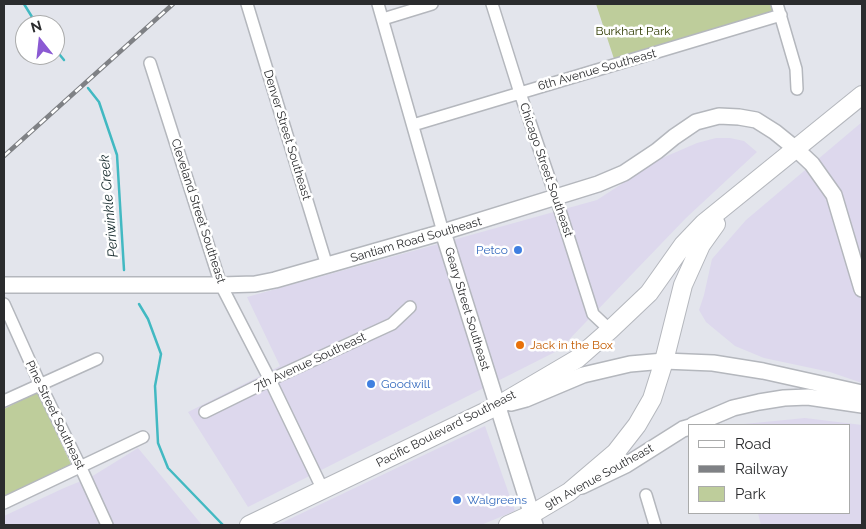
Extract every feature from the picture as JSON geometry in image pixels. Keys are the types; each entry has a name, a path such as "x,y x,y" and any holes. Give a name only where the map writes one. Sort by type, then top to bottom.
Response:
{"highway":[{"name":"Pacific Boulevard Southeast","path":"250,525 497,406 577,359 649,293 704,223 862,95"},
{"name":"Pacific Boulevard Southeast","path":"569,492 616,452 637,425 652,399 664,361 683,285 701,245 730,202"},
{"name":"9th Avenue Southeast","path":"508,525 534,520 569,492"}],"main road":[{"name":"Santiam Road Southeast","path":"4,285 255,284 327,266 598,184 624,173 696,122 719,116 756,120 775,132 812,164 834,195 862,289"},
{"name":"Geary Street Southeast","path":"443,232 534,520"},
{"path":"497,406 526,398 583,375 630,364 664,361 713,363 763,371 862,393"},
{"name":"9th Avenue Southeast","path":"696,424 733,408 784,398 808,397 862,405"},
{"name":"9th Avenue Southeast","path":"569,492 626,465 688,427"}],"street":[{"name":"Denver Street Southeast","path":"247,4 327,266"},
{"name":"Geary Street Southeast","path":"378,4 443,232"},
{"path":"383,19 432,4"},
{"name":"Chicago Street Southeast","path":"492,4 593,314 610,330"},
{"path":"779,10 796,70 796,89"},
{"name":"6th Avenue Southeast","path":"413,125 520,93 779,10"},
{"name":"Cleveland Street Southeast","path":"150,63 221,285 270,380 323,490"},
{"name":"Pine Street Southeast","path":"4,304 107,525"},
{"name":"7th Avenue Southeast","path":"204,412 392,324 410,307"},
{"path":"4,401 97,359"},
{"path":"4,503 143,437"},
{"path":"646,495 655,525"}],"shaded area":[{"path":"862,122 862,383 830,372 764,358 735,346 706,322 699,310 712,259 746,220"},
{"path":"716,138 744,141 757,152 686,218 559,350 248,507 188,412 280,366 247,297 597,200 660,159 697,143"},
{"path":"805,418 862,425 862,525 761,525 758,514 851,514 851,424 744,424"},
{"path":"485,426 515,511 481,525 277,525"},
{"path":"138,448 202,525 4,525 4,516 91,477"}],"green space":[{"name":"Burkhart Park","path":"596,4 777,4 781,15 616,65"},
{"path":"37,392 71,464 4,497 4,409"}],"waterway":[{"name":"Periwinkle Creek","path":"24,4 31,15"},
{"name":"Periwinkle Creek","path":"88,88 99,102 117,155 124,270"},
{"name":"Periwinkle Creek","path":"139,304 148,319 161,354 155,386 158,443 168,468 223,525"}],"railway":[{"path":"4,156 173,4"}],"place":[{"name":"Petco","path":"518,250"},
{"name":"Jack in the Box","path":"520,345"},
{"name":"Goodwill","path":"371,384"},
{"name":"Walgreens","path":"457,500"}]}
